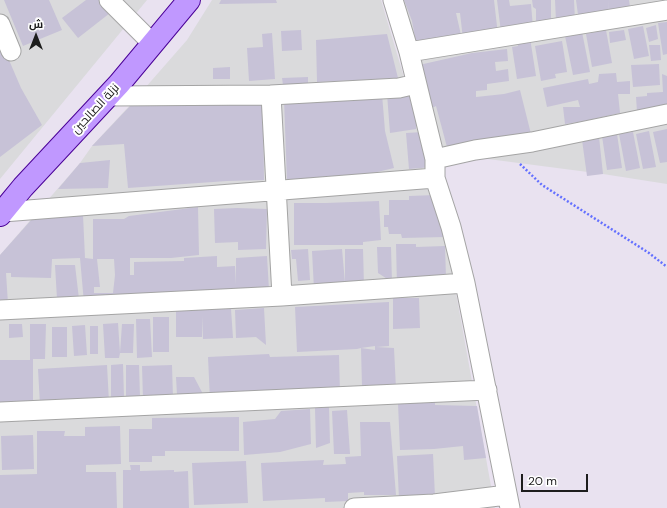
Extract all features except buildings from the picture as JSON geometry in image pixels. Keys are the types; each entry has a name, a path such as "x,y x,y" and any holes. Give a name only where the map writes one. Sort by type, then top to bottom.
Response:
{"main road":[{"name":"نزلة الصالحين","path":"2,213 23,187 109,96 189,0"}],"street":[{"path":"109,0 152,44"},
{"path":"354,508 508,502 465,283 451,227 435,178 435,159 409,52 392,0"},
{"path":"664,0 667,5"},
{"path":"409,52 667,10"},
{"path":"0,24 12,51"},
{"path":"109,96 271,95 399,88 416,84"},
{"path":"271,95 282,296"},
{"path":"435,159 501,146 532,142 667,114"},
{"path":"2,213 435,178"},
{"path":"0,310 282,296 465,283"},
{"path":"0,412 487,390"}],"path":[{"path":"501,146 542,185 667,267"}],"shaded area":[{"path":"0,0 147,0 0,179"},
{"path":"212,0 381,0 409,94 423,130 438,194 495,508 0,508 0,255 80,163 92,146 187,40"},
{"path":"402,0 667,0 667,184 442,153"}]}
